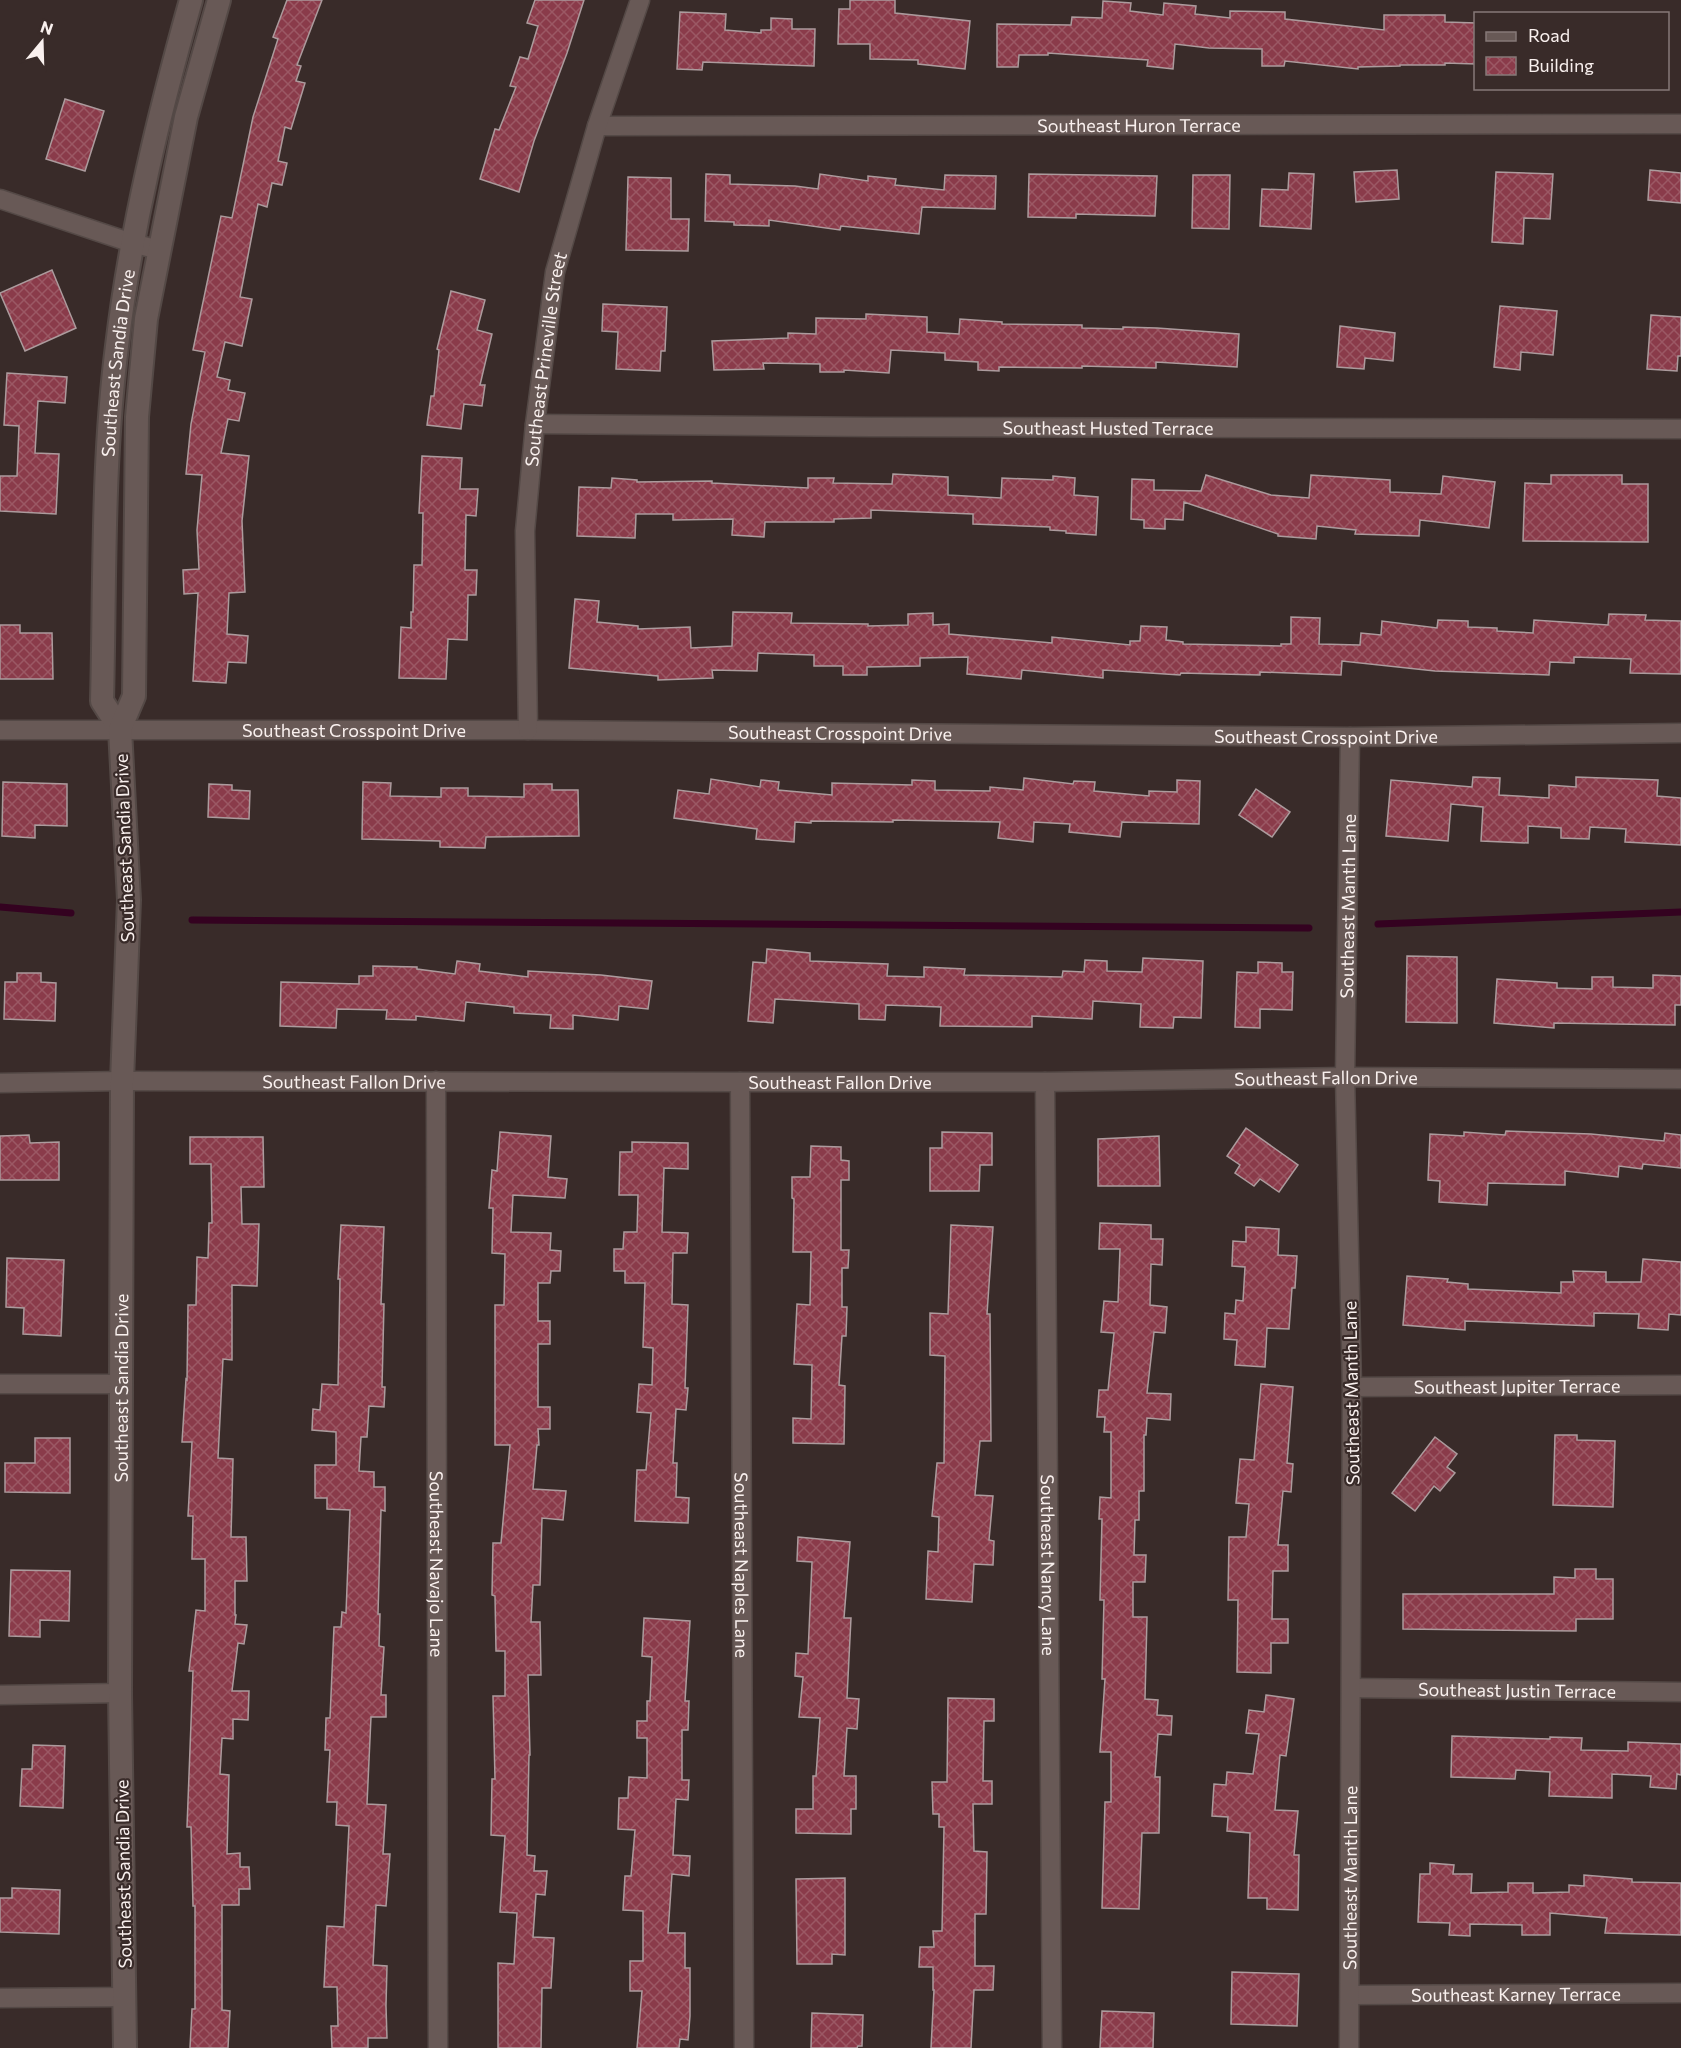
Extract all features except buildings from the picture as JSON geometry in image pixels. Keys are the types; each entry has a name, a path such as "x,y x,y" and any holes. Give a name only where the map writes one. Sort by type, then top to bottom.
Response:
{"street":[{"name":"Southeast Sandia Drive","path":"120,729 102,701 107,460 116,347 132,243 159,116 191,0"},
{"name":"Southeast Sandia Drive","path":"125,2048 120,1694 122,1081 129,900 120,729 134,696 137,417 146,319 186,117 219,0"},
{"name":"Southeast Prineville Street","path":"528,730 525,531 535,424 555,272 597,126 640,0"},
{"name":"Southeast Huron Terrace","path":"597,126 1681,124"},
{"path":"0,199 159,250"},
{"name":"Southeast Husted Terrace","path":"535,424 1681,429"},
{"name":"Southeast Crosspoint Drive","path":"0,730 528,730 1350,737 1681,733"},
{"name":"Southeast Manth Lane","path":"1349,2048 1352,1387 1345,1077 1350,737"},
{"name":"Southeast Fallon Drive","path":"0,1083 122,1081 1045,1082 1345,1077 1681,1079"},
{"name":"Southeast Navajo Lane","path":"436,1081 438,2048"},
{"name":"Southeast Naples Lane","path":"740,1082 744,2048"},
{"name":"Southeast Nancy Lane","path":"1045,1082 1052,2048"},
{"path":"0,1384 121,1384"},
{"name":"Southeast Jupiter Terrace","path":"1352,1387 1681,1385"},
{"name":"Southeast Justin Terrace","path":"1352,1688 1681,1692"},
{"path":"0,1695 120,1694"},
{"name":"Southeast Karney Terrace","path":"1350,1995 1681,1993"},
{"path":"0,1998 125,1997"}],"waterway":[{"path":"0,907 71,913"},
{"path":"1378,924 1681,912"},
{"path":"192,920 1309,928"}]}
